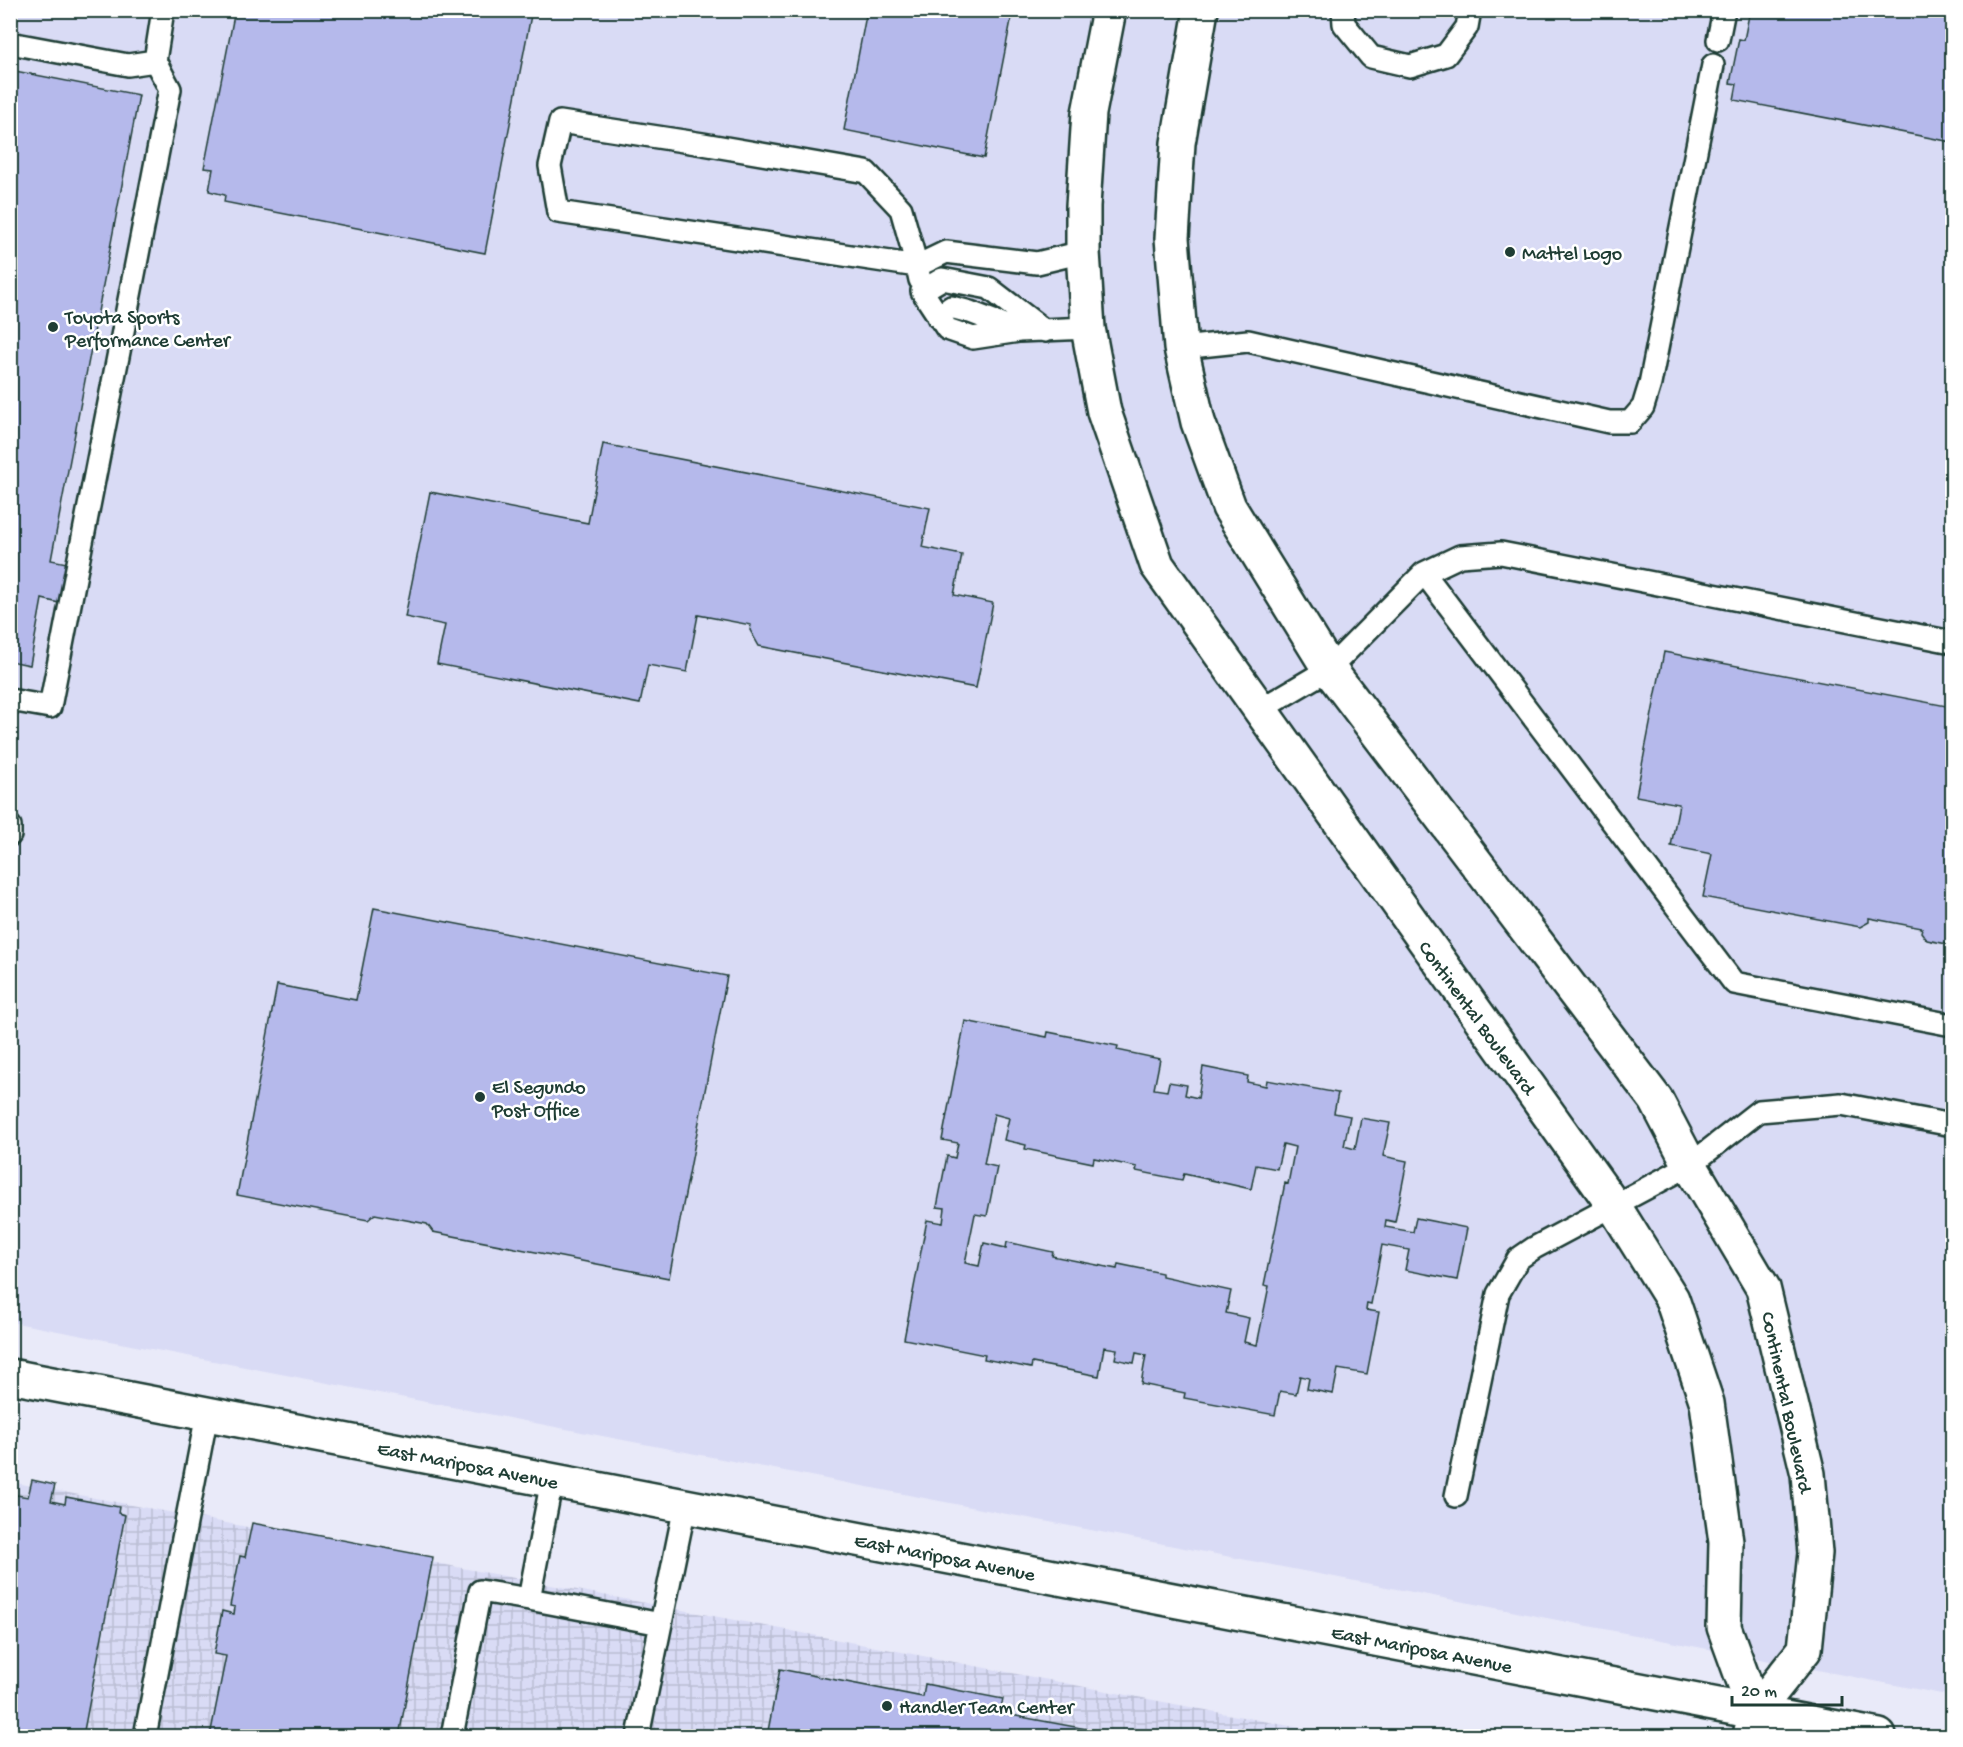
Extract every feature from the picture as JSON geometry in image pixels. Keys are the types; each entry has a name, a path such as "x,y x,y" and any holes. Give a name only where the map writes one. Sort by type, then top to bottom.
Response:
{"street":[{"name":"Continental Boulevard","path":"1109,10 1089,112 1083,207 1083,252 1088,328 1104,412 1157,566 1614,1206 1672,1299 1707,1403 1726,1542 1724,1627 1753,1724"},
{"name":"Continental Boulevard","path":"1201,10 1177,155 1172,238 1181,348 1198,422 1229,507 1329,669 1656,1100 1690,1165 1763,1288 1808,1474 1815,1553 1805,1649 1753,1724"},
{"name":"East Mariposa Avenue","path":"10,1376 685,1506 1753,1724 1879,1737"}],"lane":[{"path":"10,700 50,707 170,89 155,61 164,10"},
{"path":"1343,10 1344,24 1371,57 1410,66 1446,55 1467,27 1470,10"},
{"path":"1718,40 1724,10"},
{"path":"10,43 128,65 155,61"},
{"path":"1181,348 1248,341 1609,422 1629,422 1643,407 1650,384 1713,65"},
{"path":"1083,252 1038,263 946,252 917,266 558,212 550,166 560,122 866,172 901,209 917,266 922,291 947,329 974,338 1019,331 1088,328"},
{"path":"922,291 942,279 989,288 1045,331"},
{"path":"1261,709 1329,669 1424,573 1460,556 1501,553 1953,642"},
{"path":"1424,573 1734,982 1953,1025"},
{"path":"10,826 10,835"},
{"path":"1456,1496 1498,1294 1518,1259 1534,1248 1690,1165 1759,1111 1841,1104 1953,1125"},
{"path":"145,1737 207,1414"},
{"path":"529,1599 552,1480"},
{"path":"638,1737 685,1506"},
{"path":"452,1737 480,1591 661,1624"}],"shaded area":[{"path":"10,11 1952,11 1952,1696 11,1322"},
{"path":"11,1482 1342,1736 11,1736"}],"building":[{"path":"235,10 532,10 485,253 224,202 225,195 209,191 213,169 204,168"},
{"path":"867,10 1013,10 984,158 844,130"},
{"path":"1750,10 1952,10 1952,142 1734,100 1737,84 1730,83 1739,39 1744,40"},
{"name":"Toyota Sports Performance Center","path":"10,70 139,95 51,560 67,563 59,603 42,599 30,665 10,661"},
{"path":"603,444 930,508 922,547 962,555 954,595 993,603 976,688 759,646 750,630 751,625 698,615 687,672 648,665 640,704 437,664 445,625 405,617 430,492 588,523"},
{"path":"1664,652 1952,707 1952,945 1927,940 1921,932 1922,928 1869,918 1869,922 1860,927 1703,897 1712,854 1671,846 1679,804 1636,796"},
{"name":"El Segundo Post Office","path":"374,908 727,976 669,1278 433,1232 427,1224 375,1214 368,1220 237,1195 277,985 356,1000"},
{"path":"965,1021 1047,1037 1048,1032 1118,1046 1117,1050 1160,1059 1154,1089 1167,1091 1169,1082 1187,1085 1185,1095 1198,1098 1203,1067 1248,1076 1247,1082 1266,1086 1267,1080 1338,1093 1334,1113 1350,1116 1344,1146 1355,1149 1361,1118 1390,1123 1383,1156 1407,1161 1395,1222 1386,1220 1385,1227 1413,1232 1416,1218 1467,1228 1457,1280 1405,1270 1409,1250 1382,1245 1371,1304 1367,1303 1366,1310 1379,1312 1367,1374 1338,1369 1333,1394 1307,1389 1309,1378 1300,1376 1296,1394 1280,1391 1275,1415 1184,1398 1185,1393 1141,1384 1146,1355 1136,1353 1134,1363 1115,1359 1117,1349 1104,1347 1099,1376 1032,1363 1031,1368 984,1359 985,1355 904,1339 927,1220 943,1223 945,1208 937,1207 947,1156 955,1158 958,1143 942,1140","holes":["994,1114 1009,1118 1004,1140 1026,1145 1025,1149 1093,1163 1094,1158 1137,1167 1136,1171 1182,1180 1184,1174 1251,1189 1256,1165 1277,1169 1283,1144 1295,1147 1288,1184 1285,1183 1264,1285 1269,1286 1257,1345 1244,1342 1249,1318 1226,1313 1231,1291 1118,1264 1117,1269 1052,1256 1053,1252 1007,1242 1006,1248 984,1243 979,1266 965,1263 975,1214 987,1216 997,1167 984,1164"]},
{"path":"32,1480 55,1485 51,1501 65,1504 66,1497 119,1507 118,1513 125,1515 83,1736 10,1736 10,1494 28,1497"},
{"path":"252,1523 433,1557 399,1736 210,1736 226,1656 214,1654 222,1611 234,1614 235,1607 230,1606 240,1556 245,1557"},
{"name":"Handler Team Center","path":"780,1669 923,1697 925,1684 1003,1699 1000,1713 1124,1736 767,1736"}],"place":[{"name":"Mattel Logo","path":"1510,252"},
{"name":"Toyota Sports Performance Center","path":"53,327"},
{"name":"El Segundo Post Office","path":"480,1097"},
{"name":"Handler Team Center","path":"887,1706"}]}
